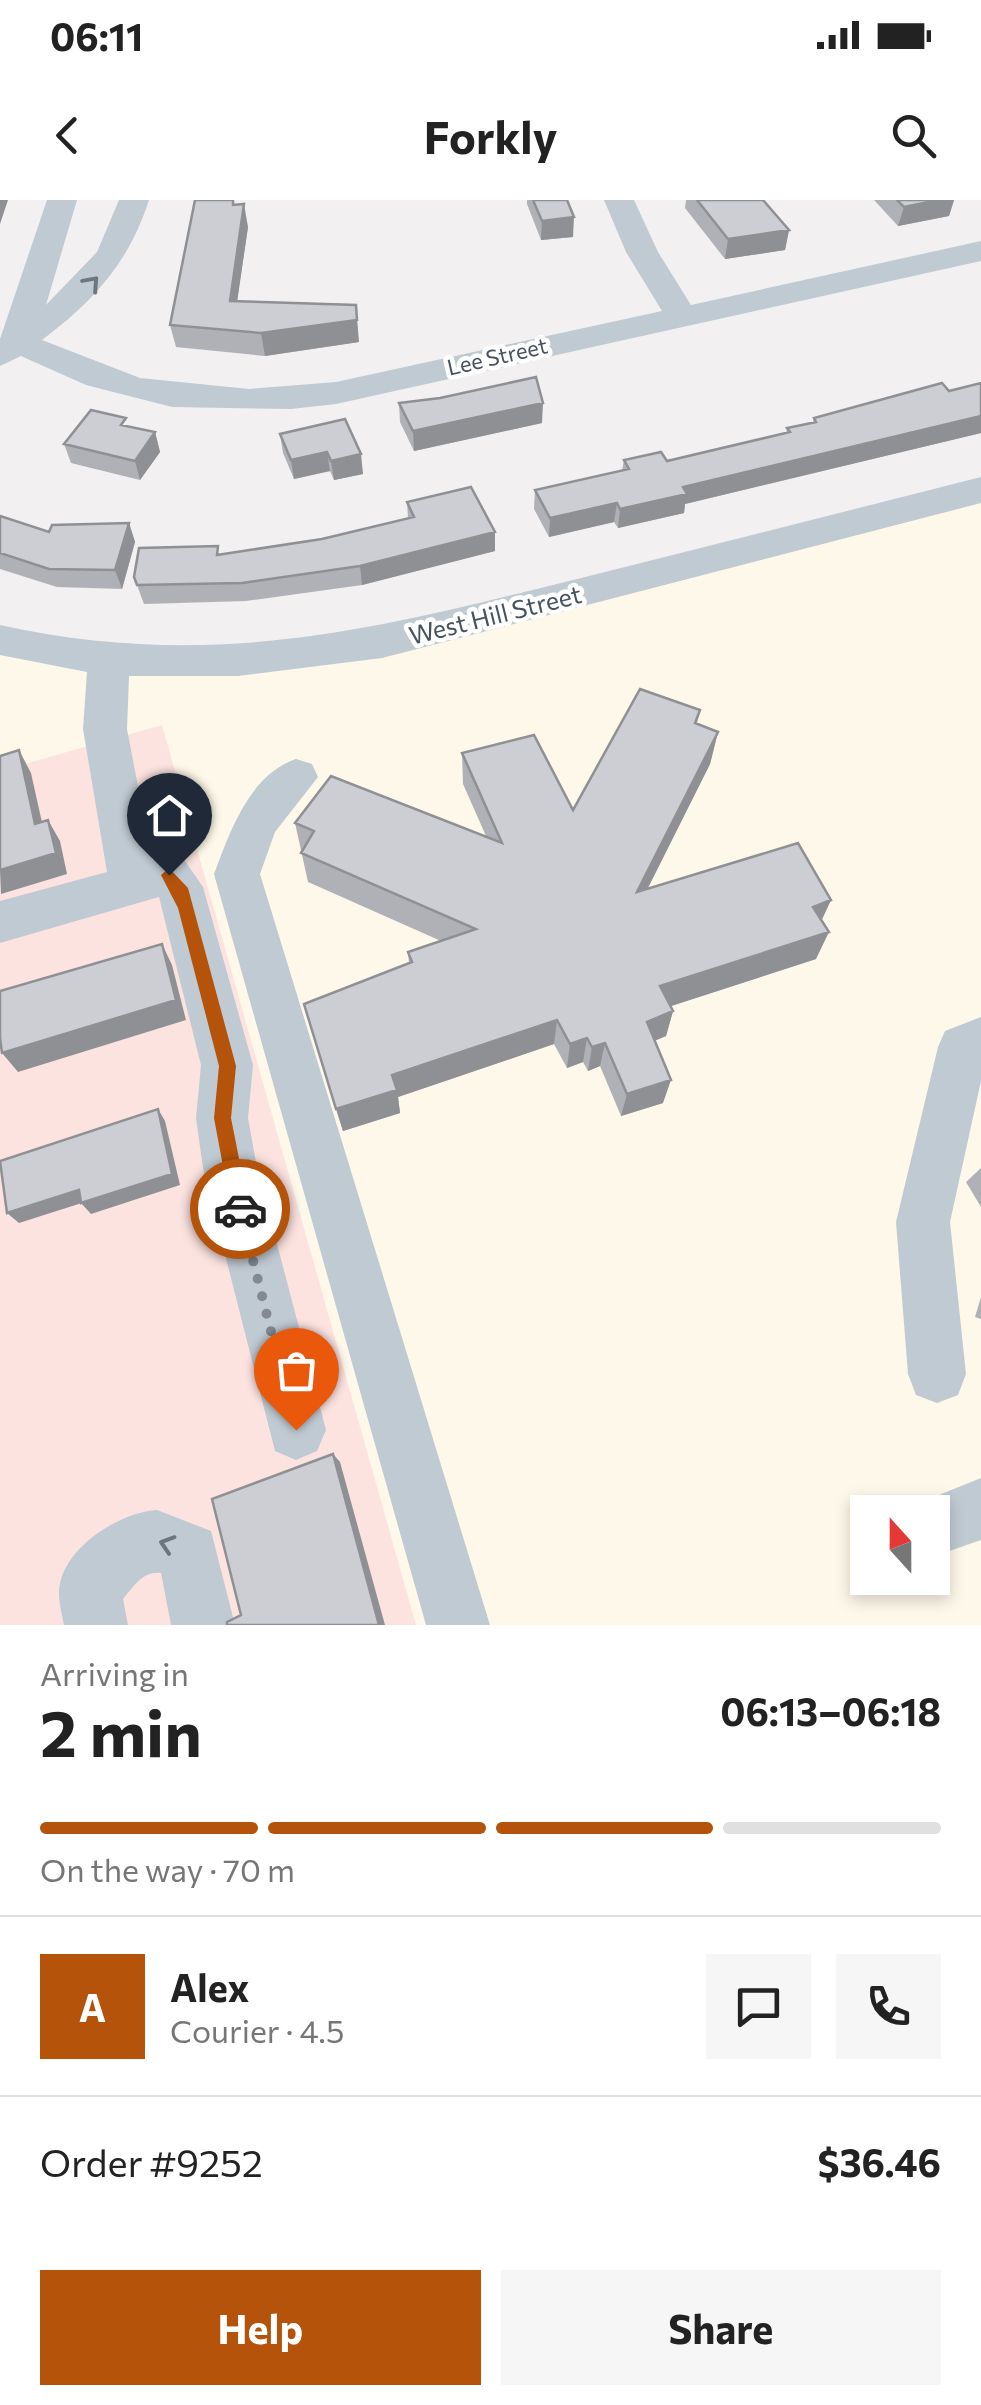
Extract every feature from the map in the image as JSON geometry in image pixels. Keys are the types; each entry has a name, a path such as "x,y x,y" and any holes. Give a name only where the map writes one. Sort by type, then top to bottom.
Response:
{"street":[{"path":"9,348 62,200"},
{"path":"9,348 75,301 97,278 126,232 134,200"},
{"path":"619,200 648,264 680,314"},
{"name":"Lee Street","path":"9,348 106,384 230,402 336,393 981,250"},
{"name":"West Hill Street","path":"0,640 44,651 110,659 258,662 382,642 981,490"},
{"path":"110,659 105,729 133,885"},
{"path":"296,778 256,824 237,874 458,1625"},
{"path":"0,922 169,875 180,888 227,1066 222,1118 230,1168 296,1430"},
{"path":"937,1374 923,1222 964,1046 981,1040"},
{"path":"93,1607 129,1546 152,1538 170,1542 189,1553 203,1625"}],"shaded area":[{"path":"981,490 981,1625 0,1625 0,640 257,662"},
{"path":"162,725 416,1625 0,1625 0,771"}],"building":[{"path":"195,200 233,200 233,205 244,204 230,301 356,305 357,320 261,333 170,325"},
{"path":"533,200 567,200 574,217 542,221"},
{"path":"697,200 763,200 789,230 728,239"},
{"path":"897,200 939,200 904,207"},
{"path":"536,377 543,403 413,431 399,403 440,398"},
{"path":"942,383 949,391 981,383 981,416 683,487 687,494 620,509 617,503 550,518 535,490 629,469 624,460 661,452 667,461 790,432 787,428 816,422 814,418"},
{"path":"91,410 126,418 121,425 155,432 135,461 64,444"},
{"path":"345,419 361,454 331,461 327,452 291,460 280,434"},
{"path":"471,487 495,532 360,566 242,583 137,585 134,577 139,548 218,546 217,555 322,539 414,517 407,502"},
{"path":"0,516 49,532 52,525 129,523 115,570 49,569 0,553"},
{"path":"640,689 700,710 695,723 718,732 637,892 798,843 831,900 813,907 829,932 660,986 673,1011 647,1022 671,1080 627,1094 605,1043 592,1047 587,1038 570,1044 557,1020 392,1075 397,1090 336,1109 304,1004 412,962 408,952 476,929 301,853 314,831 295,823 331,776 502,843 462,753 534,735 573,810"},
{"path":"19,750 35,824 48,820 56,853 0,870 0,756"},
{"path":"162,944 176,1000 2,1053 0,991"},
{"path":"158,1109 172,1174 81,1203 79,1190 7,1213 0,1161"},
{"path":"333,1454 379,1625 227,1625 241,1615 212,1499"}],"way so far":[{"path":"240,1209 296,1430"}],"route":[{"path":"169,875 180,888 227,1066 222,1118 240,1209"}]}
